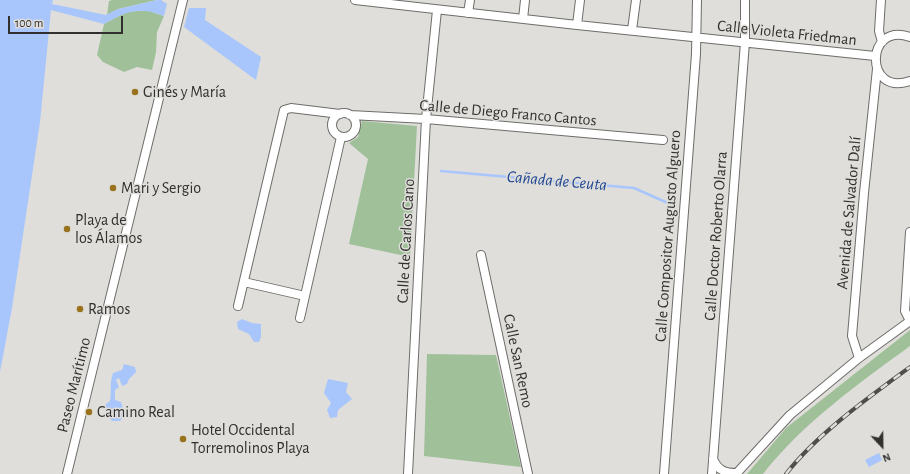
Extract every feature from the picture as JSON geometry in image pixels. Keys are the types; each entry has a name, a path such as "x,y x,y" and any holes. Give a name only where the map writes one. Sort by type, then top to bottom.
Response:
{"street":[{"name":"Paseo Marítimo","path":"67,474 183,0"},
{"name":"Calle Violeta Friedman","path":"354,0 414,4 437,10 875,56"},
{"path":"468,13 470,0"},
{"path":"523,19 525,0"},
{"path":"577,25 580,0"},
{"path":"632,30 636,0"},
{"name":"Calle Compositor Augusto Alguero","path":"664,474 697,38 697,0"},
{"name":"Calle Doctor Roberto Olarra","path":"712,474 745,42 745,0"},
{"path":"881,0 879,31 882,42"},
{"name":"Calle de Carlos Cano","path":"408,474 426,119 437,10"},
{"path":"875,56 882,42 895,35 910,38"},
{"name":"Avenida de Salvador Dalí","path":"859,358 852,336 877,68 875,56"},
{"path":"877,68 887,80 894,83 902,84 910,81"},
{"path":"238,306 284,110 291,108 350,115 356,124 355,131 349,136 341,137 335,134 332,127 333,120 340,114"},
{"name":"Calle de Diego Franco Cantos","path":"350,115 426,119 664,140"},
{"path":"300,318 341,137"},
{"path":"713,458 717,467 725,473 736,474 790,415 859,358 910,321 905,311 910,232"},
{"name":"Calle San Remo","path":"481,255 528,474"},
{"path":"244,282 305,296"}],"green space":[{"path":"157,0 118,9 107,15 109,1"},
{"path":"149,11 164,16 157,32 156,52 152,70 137,67 124,72 103,62 97,55 104,24 124,13"},
{"path":"362,121 417,126 410,257 349,244 368,159 349,143 358,137"},
{"path":"910,330 910,346 851,390 813,421 779,455 763,474 747,474 786,428"},
{"path":"427,354 496,355 521,467 424,456"}],"water":[{"path":"0,0 53,0 52,4 106,15 118,9 157,0 161,0 167,4 164,16 147,11 133,11 104,24 51,10 40,122 12,308 0,372"},
{"path":"189,8 206,8 205,20 261,57 256,80 184,27"},
{"path":"242,319 252,323 261,324 261,337 259,342 254,342 249,334 238,329 237,322"},
{"path":"124,364 135,367 136,372 129,379 127,384 122,386 119,378 116,380 119,387 115,390 115,400 121,402 125,414 120,421 112,421 108,416 105,405 110,401 113,373 122,370"},
{"path":"328,379 348,383 346,392 352,399 338,410 337,417 330,418 327,410 331,403 324,393"},
{"path":"879,453 882,460 869,467 865,460"}],"waterway":[{"name":"Cañada de Ceuta","path":"441,171 634,188 670,204"}],"railway":[{"path":"786,474 828,430 861,403 910,367"}],"place":[{"name":"Ginés y María","path":"135,92"},
{"name":"Mari y Sergio","path":"113,188"},
{"name":"Playa de los Álamos","path":"67,229"},
{"name":"Ramos","path":"80,309"},
{"name":"Camino Real","path":"89,412"},
{"name":"Hotel Occidental Torremolinos Playa","path":"183,439"}]}
